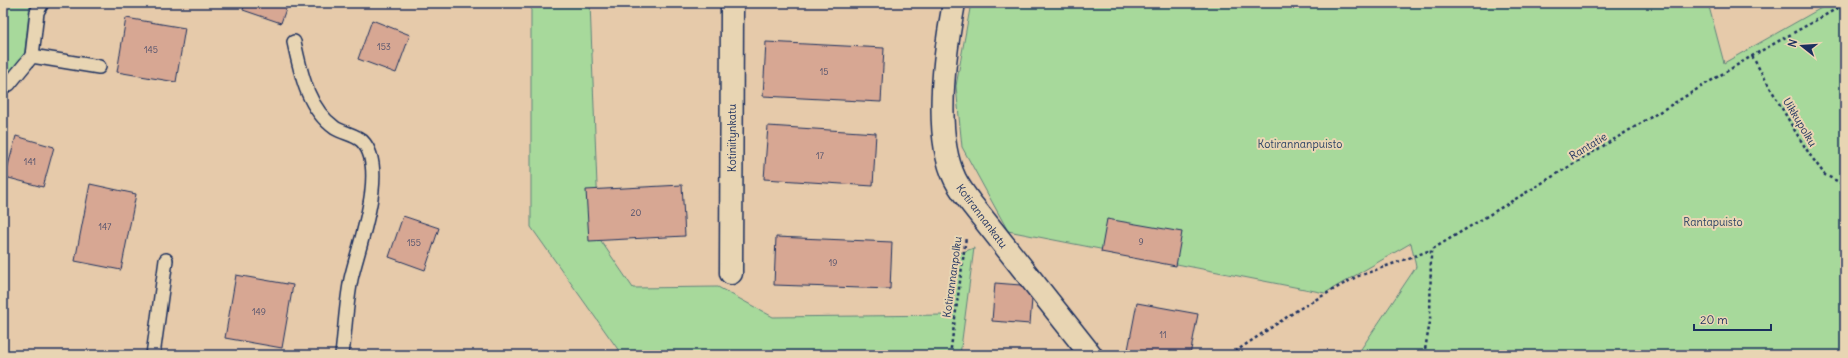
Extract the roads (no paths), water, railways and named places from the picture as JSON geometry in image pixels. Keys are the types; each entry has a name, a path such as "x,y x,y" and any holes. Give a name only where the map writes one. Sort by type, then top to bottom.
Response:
{"street":[{"name":"Kotiniitynkatu","path":"731,273 732,3"},
{"name":"Kotirannankatu","path":"954,3 948,35 943,81 946,154 955,179 970,202 1091,355"}],"lane":[{"path":"3,87 9,84 32,56 37,12 42,3"},
{"path":"294,42 304,82 315,109 335,128 362,141 372,159 373,185 367,220 351,280 342,355"},
{"path":"32,56 99,67"},
{"path":"153,355 166,260"}],"park label":[{"name":"Kotirannanpuisto","path":"1300,144"},
{"name":"Rantapuisto","path":"1713,222"}]}
